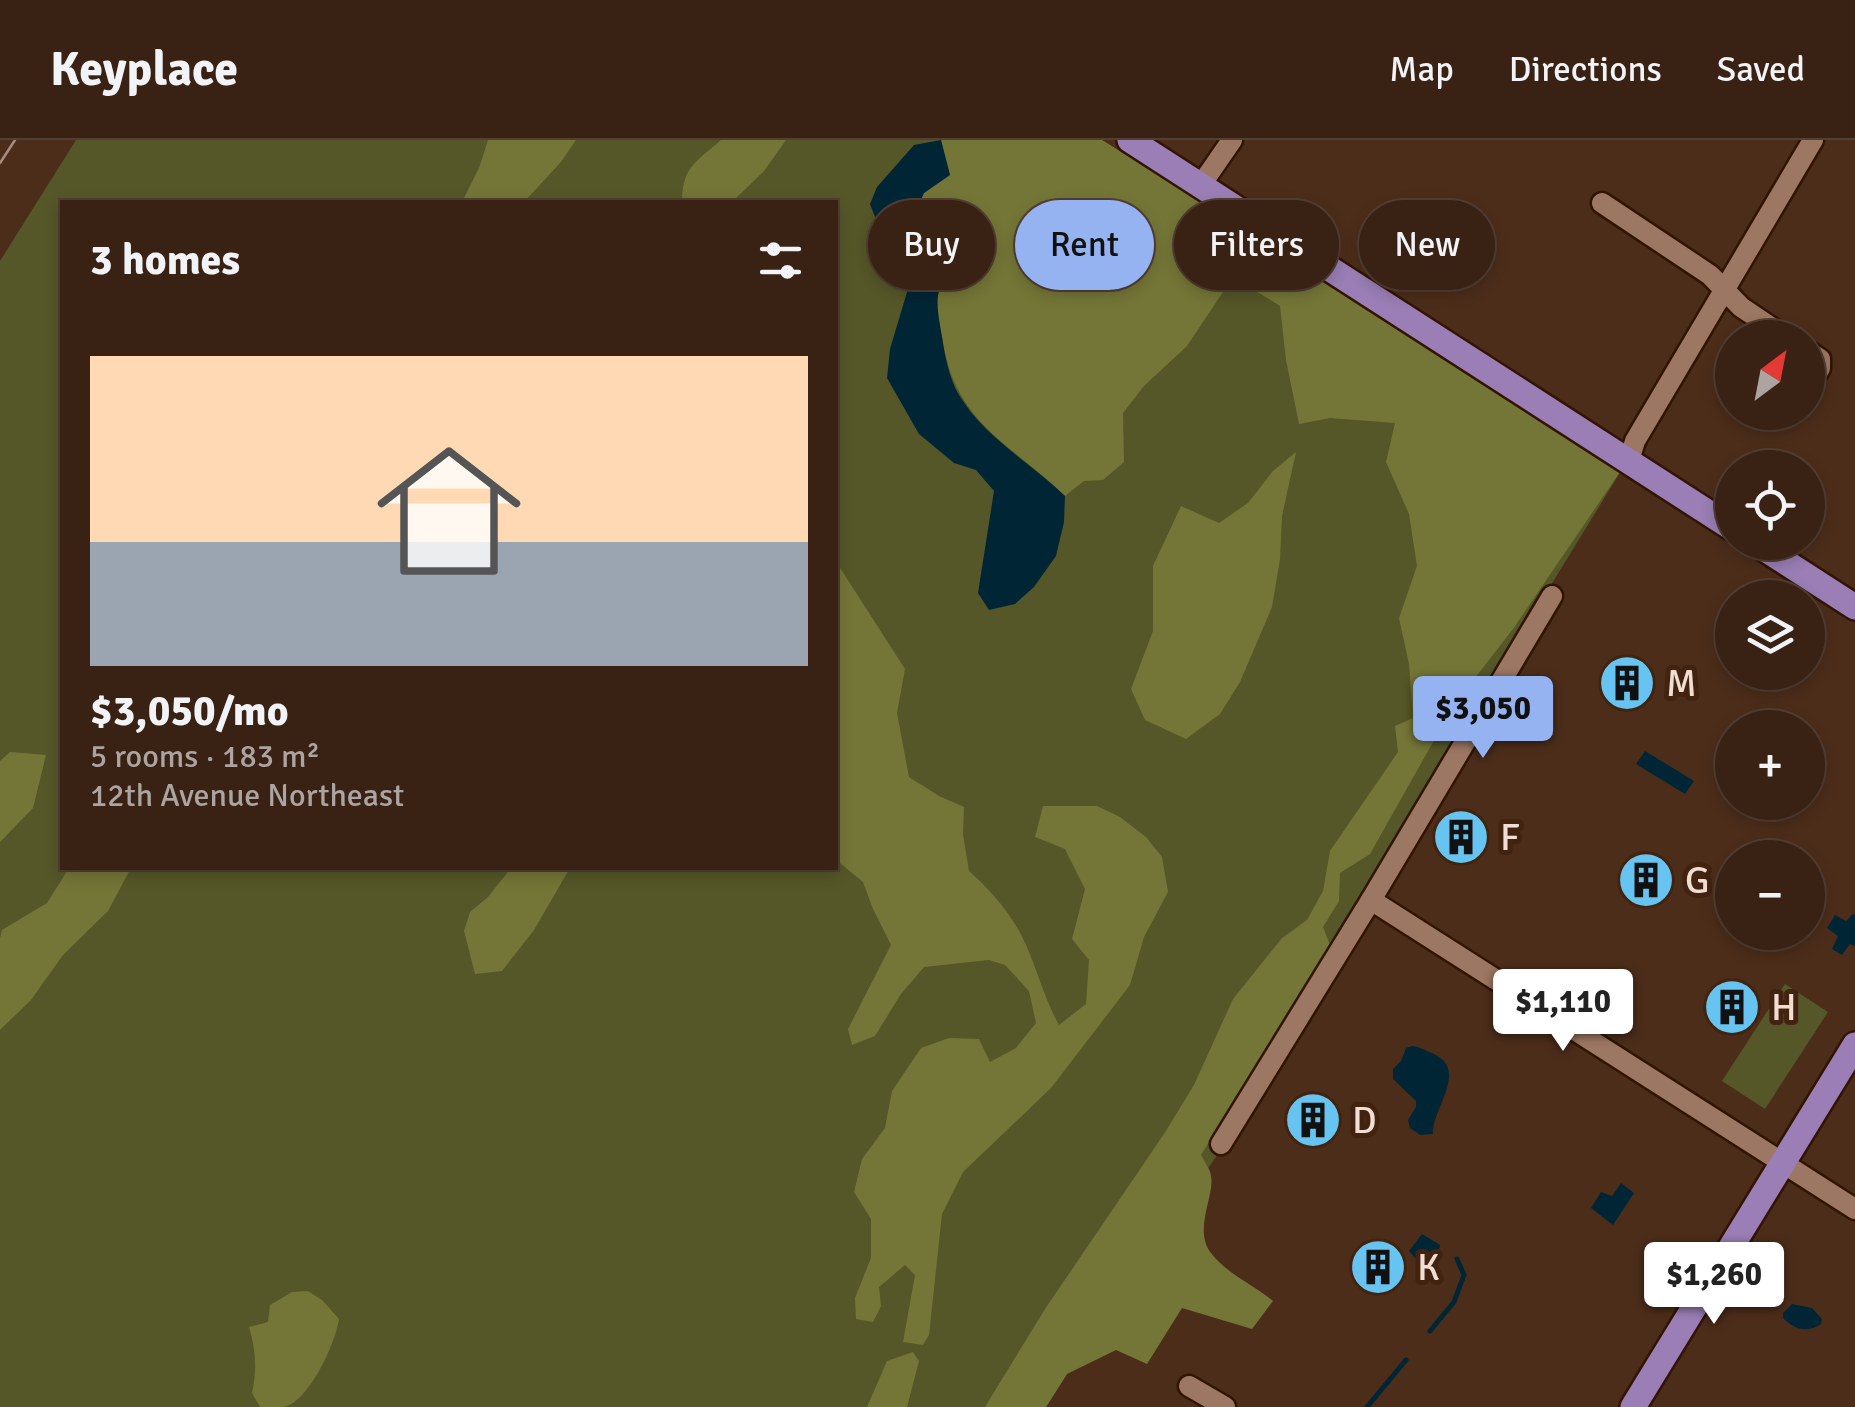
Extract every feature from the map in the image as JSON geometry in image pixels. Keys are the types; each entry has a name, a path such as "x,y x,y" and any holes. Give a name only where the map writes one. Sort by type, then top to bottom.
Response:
{"main road":[{"path":"1130,140 1715,517"},
{"path":"1782,560 1855,607"},
{"path":"1633,1407 1855,1045"}],"street":[{"path":"1201,186 1232,140"},
{"path":"1629,461 1635,441 1812,140"},
{"path":"1602,204 1710,276 1761,320"},
{"path":"1221,1144 1552,596"},
{"path":"1371,900 1855,1209"},
{"path":"1189,1386 1225,1407"}],"green space":[{"path":"76,140 1102,140 1198,200 1174,200 1174,290 1339,288 1624,466 1330,945 1226,1142 1046,1407 0,1407 0,261"},
{"path":"1785,984 1828,1012 1765,1109 1722,1081"}],"shaded area":[{"path":"488,140 576,140 526,200 463,200"},
{"path":"721,140 786,140 764,171 734,200 682,200 688,173"},
{"path":"941,140 1102,140 1198,200 1174,200 1174,290 1224,290 1187,346 1144,386 1123,413 1124,462 1103,480 1084,481 1065,496 987,429 959,391 942,337 939,291 995,290 995,200 921,200 924,193 950,175"},
{"path":"1339,288 1624,466 1513,629 1454,705 1370,854 1340,873 1339,901 1323,927 1330,945 1201,1155 1211,1176 1204,1224 1206,1244 1225,1267 1273,1301 1252,1329 1182,1308 1147,1364 1116,1350 1067,1374 1046,1407 985,1407 1045,1309 1194,1085 1233,999 1282,938 1307,920 1323,891 1330,851 1398,752 1395,726 1413,718 1409,664 1399,618 1417,566 1409,514 1386,462 1395,423 1330,418 1299,424 1280,306 1254,290"},
{"path":"1296,452 1282,516 1272,607 1240,682 1220,714 1186,739 1145,720 1131,689 1153,631 1153,566 1181,506 1219,523 1248,503 1273,471"},
{"path":"838,565 905,669 897,713 909,777 964,807 963,834 969,871 1015,924 1059,1025 1086,1004 1089,960 1072,939 1085,889 1065,849 1035,837 1043,806 1097,806 1120,817 1146,837 1162,857 1168,892 1144,937 1130,985 1051,1088 963,1172 942,1214 929,1335 923,1345 903,1342 915,1275 905,1265 879,1287 881,1306 873,1322 856,1319 855,1298 871,1258 871,1219 854,1192 862,1159 885,1128 892,1091 921,1048 949,1038 979,1039 990,1062 1016,1048 1036,1023 1029,991 1005,965 989,960 924,967 901,994 875,1036 852,1045 848,1029 891,945 863,882 838,861"},
{"path":"10,752 46,755 33,808 0,842 0,761"},
{"path":"68,870 130,870 108,911 63,955 31,1000 0,1030 2,930 47,903"},
{"path":"509,870 569,870 534,930 502,971 475,974 464,931 470,912"},
{"path":"308,1291 339,1319 333,1342 312,1383 293,1403 260,1407 252,1393 255,1360 249,1327 268,1322 270,1305 292,1292"},
{"path":"913,1352 919,1361 907,1407 867,1407 887,1361"}],"water":[{"path":"941,140 950,175 924,193 921,200 872,200 877,187 914,145"},
{"path":"908,290 940,290 938,314 943,344 959,395 982,424 1065,496 1056,556 1034,587 1015,604 989,610 978,593 994,491 976,470 954,463 919,434 887,378 890,349"},
{"path":"1645,751 1694,781 1685,794 1636,764"},
{"path":"1853,914 1855,946 1850,944 1842,955 1832,949 1838,936 1827,928 1835,915 1846,921"},
{"path":"1412,1046 1434,1054 1448,1070 1449,1080 1433,1134 1420,1135 1410,1128 1408,1120 1416,1101 1393,1079 1393,1069 1406,1048"},
{"path":"1621,1183 1634,1193 1613,1225 1591,1208 1601,1192 1612,1196"},
{"path":"1422,1234 1440,1245 1437,1261 1424,1268 1409,1251"},
{"path":"1792,1304 1812,1308 1822,1319 1821,1324 1806,1329 1792,1325 1783,1313"}],"waterway":[{"path":"1430,1331 1454,1302 1464,1275 1457,1259"},
{"path":"1367,1407 1406,1360"}],"tram line":[{"path":"0,163 15,140"}],"place":[{"name":"M","path":"1627,683"},
{"name":"F","path":"1461,837"},
{"name":"G","path":"1646,880"},
{"name":"H","path":"1732,1007"},
{"name":"D","path":"1313,1120"},
{"name":"K","path":"1378,1267"}]}
